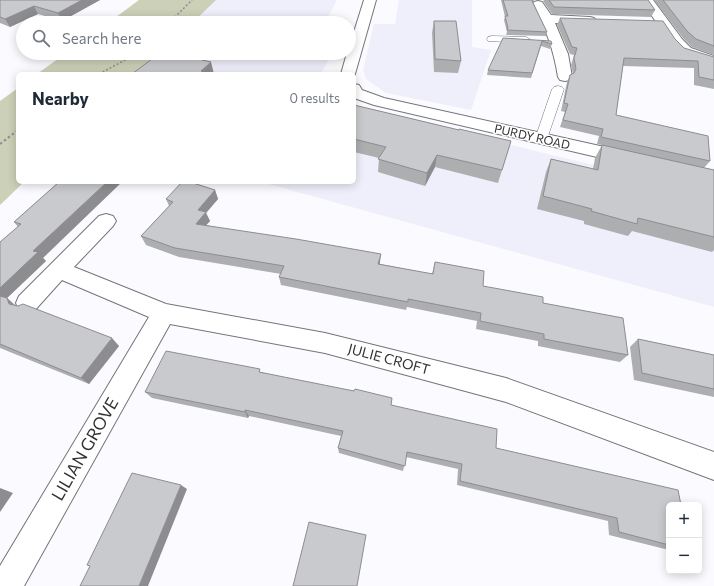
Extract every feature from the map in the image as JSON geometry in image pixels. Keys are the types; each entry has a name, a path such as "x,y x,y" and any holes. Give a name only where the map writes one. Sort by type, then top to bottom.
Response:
{"street":[{"path":"356,47 370,0"},
{"path":"647,0 676,42 686,51 714,61"},
{"path":"538,5 548,19 548,41 561,54 565,77"},
{"path":"548,19 601,21"},
{"path":"648,23 663,23"},
{"path":"349,72 352,60"},
{"name":"PURDY ROAD","path":"356,91 379,102 639,161"},
{"path":"27,303 106,221"},
{"name":"JULIE CROFT","path":"59,270 164,313 325,342 506,390 714,466"},
{"name":"LILIAN GROVE","path":"6,586 164,313"}],"lane":[{"path":"492,39 548,41"},
{"path":"541,139 558,88"}],"path":[{"path":"176,16 192,0"},
{"path":"101,72 122,60"},
{"path":"0,144 16,132"}],"shaded area":[{"path":"211,0 337,0 329,16 194,16"},
{"path":"399,0 472,0 472,47 491,50 471,110 386,93 366,79 363,70 374,24 395,24"},
{"path":"150,60 328,60 322,72 138,72"},
{"path":"356,107 714,194 714,307 268,184 356,184"}],"green space":[{"path":"139,0 216,0 199,16 117,16"},
{"path":"56,60 153,60 140,72 40,72"},
{"path":"16,89 16,184 22,184 0,205 0,101"}],"building":[{"path":"0,0 82,0 58,13 34,6 5,19 0,17"},
{"path":"503,0 533,0 532,1 547,32 507,30 508,28 505,16 508,16"},
{"path":"549,0 648,0 655,10 554,7"},
{"path":"663,0 714,0 714,46 696,39 687,31"},
{"path":"560,18 663,21 675,39 684,48 714,57 714,80 699,77 698,61 624,58 616,115 708,136 710,161 601,137 603,129 563,120 568,104 564,103 570,75 574,73 576,69 574,58 577,48 572,47"},
{"path":"434,21 456,21 461,61 435,59"},
{"path":"503,38 551,41 552,44 542,41 532,73 488,70"},
{"path":"151,60 202,60 211,62 201,71 203,72 135,72"},
{"path":"356,105 511,141 502,170 437,155 427,173 378,159 386,147 356,140"},
{"path":"602,145 714,170 714,237 638,218 637,224 591,211 592,209 543,196 551,159 598,170"},
{"path":"57,184 105,184 33,251 38,252 0,288 0,242 21,224 14,222"},
{"path":"180,184 196,184 215,190 198,210 206,212 196,224 296,239 381,254 378,264 433,274 435,262 484,271 483,286 543,297 543,303 623,318 628,355 544,339 544,334 480,321 481,313 408,299 408,302 279,277 284,266 175,248 141,236 173,202 166,199"},
{"path":"0,296 7,298 9,304 18,306 23,304 112,338 81,378 0,344"},
{"path":"638,339 714,355 714,389 642,373"},
{"path":"166,351 260,369 259,372 354,391 355,389 392,398 391,405 497,429 496,448 678,490 680,502 666,502 666,544 619,532 617,518 460,481 462,464 407,452 405,466 338,448 343,431 245,410 245,412 145,392"},
{"path":"132,473 181,485 139,586 80,586 90,566 87,565"},
{"path":"309,522 366,535 357,586 293,586"}]}
